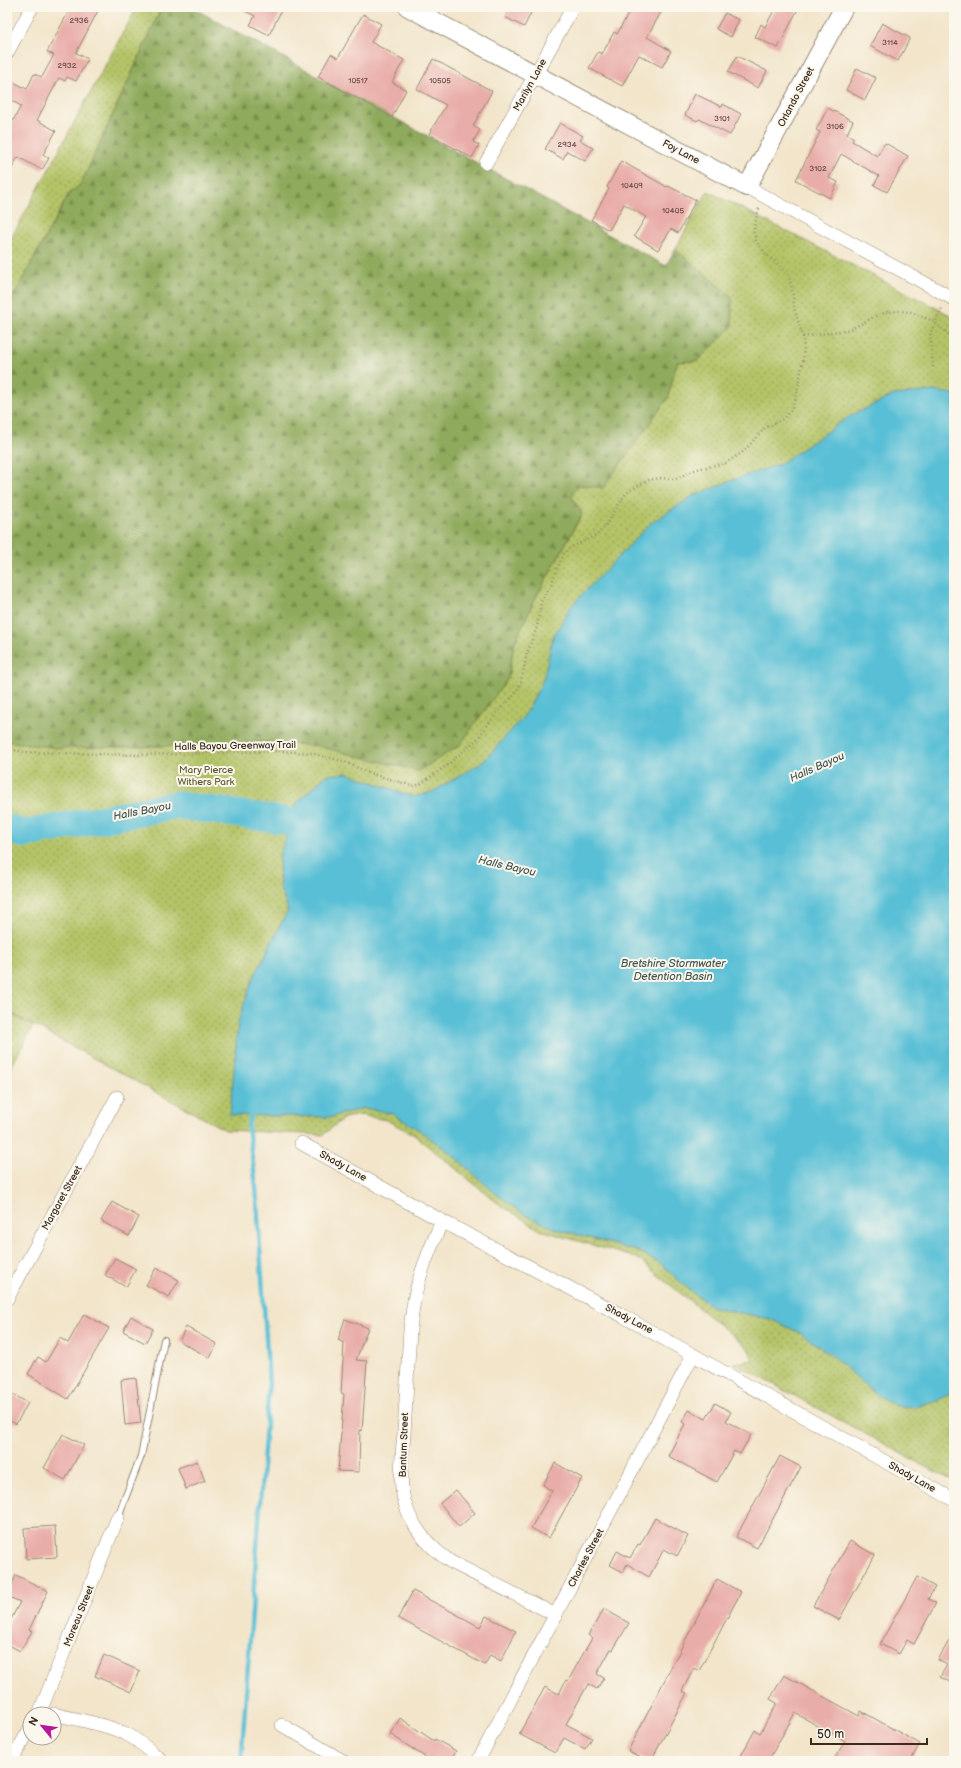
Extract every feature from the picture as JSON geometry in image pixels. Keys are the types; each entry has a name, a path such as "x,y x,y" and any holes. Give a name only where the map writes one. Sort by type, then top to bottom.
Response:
{"street":[{"path":"7,53 32,7"},
{"name":"Foy Lane","path":"408,7 766,197 951,298"},
{"name":"Marilyn Lane","path":"486,163 573,7"},
{"name":"Orlando Street","path":"747,187 844,7"},
{"name":"Margaret Street","path":"7,1299 117,1097"},
{"name":"Shady Lane","path":"301,1143 442,1221 693,1354 954,1500"},
{"name":"Bantum Street","path":"442,1221 424,1264 417,1285 413,1307 410,1330 401,1474 404,1500 412,1520 425,1540 436,1551 451,1562 556,1615"},
{"name":"Charles Street","path":"478,1761 693,1354"},
{"name":"Moreau Street","path":"50,1706 118,1517"},
{"path":"62,1716 99,1724 125,1733 146,1747 162,1761"},
{"path":"282,1725 343,1761"},
{"path":"11,1761 22,1742"}],"lane":[{"path":"118,1517 141,1456 164,1340"}],"path":[{"name":"Halls Bayou Greenway Trail","path":"7,749 25,752 138,755 281,751 310,753 343,761 383,778 413,786 419,785 432,774 450,763 477,739 496,714 515,694 521,682 527,652 537,627 541,602 552,582 561,558 565,552 597,534 606,525 624,496 630,490 649,480 659,478 675,479 696,469 726,463 743,452 765,428 783,419 790,411 795,401 804,362 803,337 794,308 789,275 765,253 756,241 754,234 759,209 766,197"},
{"path":"933,367 930,334 935,322 951,298"},
{"path":"803,337 851,329 887,312 911,312 935,322 954,338"}],"green space":[{"path":"137,7 162,7 81,184 69,194 7,308 7,246"},
{"path":"162,7 191,7 666,266 675,249 732,297 732,327 697,361 677,362 668,398 603,488 579,485 571,495 582,514 535,599 514,644 508,678 459,746 418,771 317,746 262,742 138,747 57,748 7,741 7,308 69,194 81,184"},
{"name":"Bretshire Stormwater Detention Basin","path":"708,191 954,317 954,1474 951,1480 734,1363 753,1360 748,1348 637,1258 540,1230 499,1204 413,1134 386,1120 360,1115 344,1118 323,1135 225,1130 7,1011 7,443 508,678 514,644 535,599 582,514 571,495 578,485 668,398 677,361 732,297 675,249"},
{"path":"7,1012 33,1026 7,1075"}],"water":[{"name":"Bretshire Stormwater Detention Basin","path":"932,391 954,394 954,1390 943,1398 915,1407 896,1406 877,1395 830,1354 800,1333 770,1319 713,1307 688,1289 660,1263 637,1251 557,1229 525,1215 495,1193 454,1156 418,1129 391,1113 364,1108 331,1117 230,1115 238,1022 252,981 288,910 280,888 279,857 297,802 327,775 347,773 414,797 432,792 483,762 525,715 543,680 553,637 572,605 651,523 693,496 735,479 780,464 850,416 894,395"}],"building":[{"path":"71,7 100,7 76,53 88,59 76,81 67,77 65,81 59,78 37,120 56,131 43,155 49,158 42,170 18,157 7,177 7,132 21,106 7,98 7,89 12,81 27,89 34,74 42,77 54,55 47,52"},
{"path":"237,7 283,7 269,35 250,25 255,16"},
{"path":"510,7 534,7 524,27 505,17"},
{"path":"632,7 664,7 647,37 671,51 662,67 639,55 622,86 589,68 598,52 602,54 614,32 617,34"},
{"path":"776,7 799,7 778,48 755,37 761,24 765,27"},
{"path":"725,13 739,20 731,37 716,29"},
{"path":"363,14 381,24 371,42 404,60 392,82 406,90 392,117 318,77 331,54 338,58"},
{"path":"882,23 910,38 898,61 870,46"},
{"path":"737,56 767,71 758,88 728,72"},
{"path":"433,59 492,91 473,126 480,130 473,142 479,145 472,158 429,134 446,105 417,89"},
{"path":"857,68 876,78 865,100 846,90"},
{"path":"695,94 722,107 723,104 741,114 730,135 699,119 697,121 685,115"},
{"path":"828,108 853,121 847,134 854,138 852,141 877,156 885,143 908,156 887,192 874,185 879,176 841,154 829,178 838,182 830,198 796,180 820,132 816,130"},
{"path":"560,123 583,136 580,140 593,148 585,161 567,151 563,159 545,149"},
{"path":"621,161 667,187 668,186 696,200 678,233 671,229 658,250 634,236 646,217 624,204 609,230 591,220 609,189 607,187"},
{"path":"112,1202 139,1217 129,1236 101,1221"},
{"path":"115,1258 136,1269 126,1287 105,1275"},
{"path":"156,1268 179,1280 169,1297 146,1285"},
{"path":"84,1314 109,1328 68,1399 28,1374 38,1357 46,1362 60,1338 68,1343"},
{"path":"131,1316 153,1329 145,1343 123,1331"},
{"path":"345,1319 368,1328 356,1360 367,1361 362,1431 360,1430 359,1472 338,1471 344,1394 341,1393 344,1343 338,1340"},
{"path":"186,1327 217,1344 210,1358 179,1341"},
{"path":"136,1378 141,1423 125,1425 121,1380"},
{"path":"7,1391 28,1403 16,1424 7,1419"},
{"path":"715,1403 731,1412 726,1421 751,1435 740,1454 734,1451 717,1482 668,1456 685,1424 682,1422 689,1410 706,1419"},
{"path":"63,1434 84,1445 65,1480 44,1468"},
{"path":"780,1456 801,1467 757,1548 736,1537"},
{"path":"197,1461 205,1481 186,1489 178,1468"},
{"path":"555,1463 582,1478 549,1538 531,1528 552,1491 543,1485"},
{"path":"456,1490 475,1513 459,1527 440,1503"},
{"path":"655,1518 688,1536 677,1556 664,1549 649,1577 627,1564 623,1572 610,1565 617,1551 630,1558 638,1544 640,1545"},
{"path":"55,1526 57,1557 26,1559 24,1528"},
{"path":"850,1541 875,1555 839,1620 813,1606"},
{"path":"16,1575 48,1591 29,1630 32,1631 20,1651 7,1644 7,1627 20,1602 7,1596"},
{"path":"917,1577 935,1587 928,1599 936,1603 914,1644 907,1640 899,1654 880,1644"},
{"path":"717,1579 741,1592 699,1671 694,1668 682,1691 687,1693 651,1761 647,1761 628,1751"},
{"path":"413,1591 480,1627 486,1616 516,1631 501,1661 490,1655 485,1665 398,1618"},
{"path":"604,1609 629,1623 613,1650 611,1649 597,1674 604,1678 597,1689 588,1684 566,1724 592,1738 585,1749 564,1738 555,1753 519,1734 545,1687 559,1694 566,1680 568,1681 592,1638 588,1635"},
{"path":"954,1632 954,1684 940,1677 947,1665 938,1660"},
{"path":"104,1655 140,1671 131,1692 95,1676"},
{"path":"784,1675 859,1716 861,1711 920,1744 910,1761 833,1761 845,1741 795,1713 768,1761 738,1761 755,1730 760,1733 777,1703 770,1699"},
{"path":"400,1718 434,1741 435,1739 456,1751 451,1761 431,1761 390,1734"}],"waterway":[{"name":"Halls Bayou","path":"7,828 24,834 176,805 329,827"},
{"path":"241,1761 269,1384 256,1186 248,1127 251,1111"}],"park label":[{"name":"Mary Pierce Withers Park","path":"206,776"}]}
